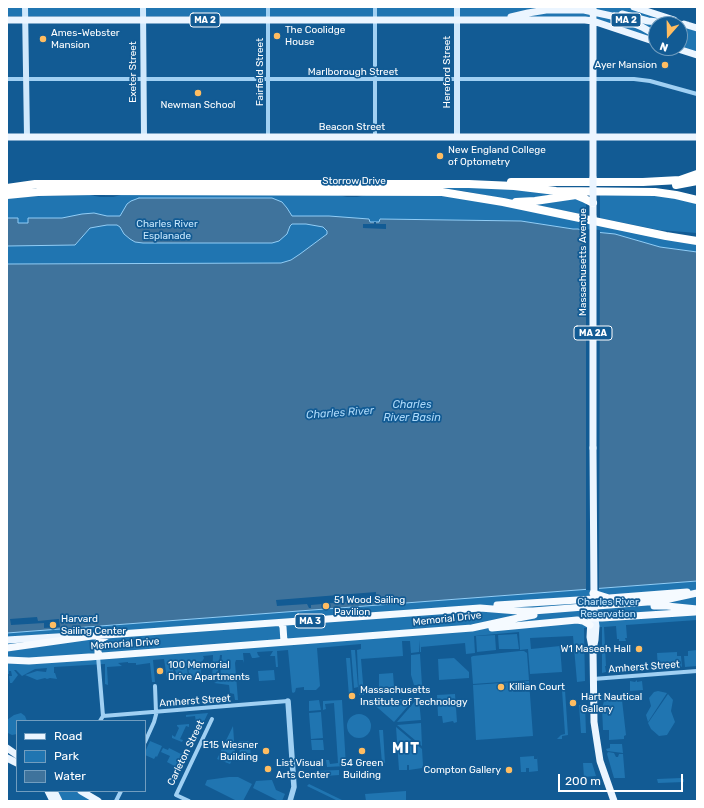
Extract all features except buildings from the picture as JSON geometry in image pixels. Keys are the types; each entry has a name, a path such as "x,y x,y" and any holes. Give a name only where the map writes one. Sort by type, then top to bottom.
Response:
{"highway":[{"path":"462,184 483,182 643,182 680,180 697,174"},
{"path":"7,182 33,181 56,184"},
{"path":"643,182 677,185 697,181"},
{"name":"Storrow Drive","path":"7,188 35,184 462,184 514,186 556,191 655,192 693,199"},
{"name":"Storrow Drive","path":"7,195 38,192 96,191 427,191 457,193 660,235 697,241"},
{"path":"503,202 578,196 593,203"},
{"path":"660,235 697,235"},
{"path":"461,610 594,596 609,598 697,593"},
{"name":"Memorial Drive","path":"7,648 92,636 487,608 529,611 660,601 697,593"},
{"name":"Memorial Drive","path":"34,660 472,628 529,616 659,606 697,611"},
{"path":"472,628 577,620 583,621 593,617 697,611"},
{"path":"281,623 284,642"},
{"path":"98,656 98,642 107,636"},
{"name":"MA 3","path":"7,660 34,660"}],"main road":[{"path":"25,7 26,137"},
{"name":"Exeter Street","path":"143,7 144,137"},
{"name":"Hereford Street","path":"457,7 457,137"},
{"path":"634,7 660,16"},
{"name":"MA 2","path":"7,20 497,20 539,11 558,9 584,10 621,18 648,30"},
{"path":"497,20 583,20 593,12 648,38"},
{"name":"MA 2","path":"593,12 648,21"},
{"name":"Massachusetts Avenue","path":"593,12 594,596 591,641 593,649 593,712 596,743 602,770 614,801"},
{"name":"Beacon Street","path":"7,137 697,137"},
{"name":"Memorial Drive","path":"7,640 62,636 92,636"},
{"name":"Memorial Drive","path":"7,664 34,660"},
{"path":"7,748 16,754"},
{"path":"7,758 16,762"},
{"path":"49,792 54,801"},
{"path":"55,792 60,801"},
{"path":"83,792 98,801"}],"street":[{"name":"Fairfield Street","path":"268,7 268,137"},
{"path":"375,7 375,137"},
{"name":"Marlborough Street","path":"7,79 641,80 697,94"},
{"path":"98,656 103,716 101,720"},
{"name":"Amherst Street","path":"593,679 697,671"},
{"path":"146,740 154,722 156,712 155,686"},
{"path":"288,701 294,787 290,801"},
{"name":"Amherst Street","path":"103,716 288,701"},
{"name":"Carleton Street","path":"189,801 176,795 212,719"},
{"path":"116,801 120,792"}],"green space":[{"path":"7,7 627,7 654,16 648,16 648,36 602,21 495,17 7,16"},
{"path":"688,28 697,31 697,52 688,49"},
{"path":"440,188 502,188 586,195 586,215 464,191"},
{"name":"Charles River Esplanade","path":"90,195 100,197 113,197 121,195 338,195 357,197 366,195 441,196 463,198 697,243 697,252 660,247 615,234 521,221 380,219 380,222 369,222 369,219 350,218 301,254 291,260 281,263 7,264 7,198"},
{"path":"600,195 650,195 697,203 697,233 659,230 600,218"},
{"name":"Charles River Reservation","path":"697,581 697,620 626,625 626,641 619,641 619,639 617,639 616,626 604,627 606,672 602,673 602,627 584,628 585,681 577,682 573,636 530,638 531,649 560,646 562,672 530,674 528,649 520,650 519,632 474,636 475,653 466,654 465,643 421,647 420,652 419,640 419,652 411,653 410,641 402,641 403,656 361,659 364,695 359,695 357,650 361,649 361,644 317,648 320,686 316,690 304,690 304,687 296,688 295,692 293,693 288,650 277,651 278,667 276,667 275,656 270,656 273,651 257,652 260,657 255,658 252,658 250,653 243,653 244,663 243,660 236,660 235,663 238,700 235,700 234,694 230,693 229,685 214,683 218,681 220,677 222,655 220,655 217,680 212,681 213,655 203,656 204,658 202,662 200,681 197,677 189,675 188,667 182,663 174,665 174,673 177,676 196,678 197,681 167,678 164,659 153,660 155,682 152,682 150,663 136,665 136,663 128,662 118,663 122,666 107,667 108,685 105,684 105,664 54,667 54,673 57,679 45,678 37,680 25,675 37,671 46,672 47,668 35,669 22,676 14,670 18,675 12,683 10,683 9,676 12,676 11,671 7,674 7,633"},
{"path":"517,634 519,649 499,649 498,635"},
{"path":"495,635 496,650 477,652 476,636"},
{"path":"351,650 355,650 358,687 354,688"},
{"path":"697,650 697,666 685,667 684,656 688,656 688,651"},
{"path":"520,651 527,653 529,680 473,684 471,657"},
{"path":"677,652 677,656 681,656 682,667 658,668 657,653"},
{"path":"420,654 422,685 414,685 411,675 411,655"},
{"path":"346,658 350,658 353,696 349,696"},
{"path":"454,658 469,672 469,678 439,680 438,659"},
{"path":"184,665 187,668 188,676 177,675 175,667"},
{"path":"274,670 275,680 259,681 258,671"},
{"path":"393,673 394,687 379,688 379,674"},
{"path":"637,680 637,682 642,681 643,690 630,691 630,681 635,682"},
{"path":"529,681 533,736 476,740 473,685"},
{"path":"562,690 565,690 568,735 562,736 562,739 557,739 561,735 565,734"},
{"path":"658,691 667,693 648,722 646,715 651,706 649,698 654,692"},
{"path":"455,694 457,722 454,723 453,721 443,723 442,716 438,716 437,695"},
{"path":"668,694 673,700 671,711 675,722 667,735 659,736 651,729 648,723"},
{"path":"415,698 394,722 370,701 374,701"},
{"path":"417,699 419,700 421,720 397,722"},
{"path":"319,700 321,710 309,711 309,701"},
{"path":"342,700 346,766 327,767 326,760 329,760 330,764 338,763 334,703 325,704 326,709 323,710 323,701"},
{"path":"622,700 626,735 624,736 624,739 609,740 609,730 603,730 602,708 604,701"},
{"path":"585,704 586,733 581,733 579,705"},
{"path":"321,712 323,738 311,739 309,713"},
{"path":"21,713 25,716 27,720 16,720 16,734 12,735 8,733 7,720 14,715"},
{"path":"208,713 192,747 189,745 199,723 196,722 195,716 186,717 186,715"},
{"path":"354,714 364,714 371,721 371,731 364,738 354,738 347,731 347,721"},
{"path":"421,723 422,746 397,725"},
{"path":"189,724 189,727 186,726 180,739 183,740 182,742 172,738 172,735 175,737 179,728 177,725"},
{"path":"233,726 235,754 230,764 217,759"},
{"path":"396,727 422,749 422,768 409,770 409,765 407,765 407,770 399,770"},
{"path":"379,730 383,730 385,763 382,763"},
{"path":"311,740 323,740 324,750 312,750"},
{"path":"150,741 162,746 157,757 156,756 154,759 146,755 146,750"},
{"path":"239,741 248,741 250,743 251,760 240,761"},
{"path":"610,744 622,744 623,753 607,751 606,749 610,748"},
{"path":"163,748 168,750 169,748 188,756 180,769 167,762 170,756 161,752"},
{"path":"608,752 614,753 616,757 618,757 619,754 623,754 625,778 614,778 607,754"},
{"path":"534,756 534,759 537,759 537,756 538,771 529,772 529,768 526,768 526,772 521,772 520,757"},
{"path":"583,763 592,763 596,776 584,777"},
{"path":"339,770 339,775 312,777 315,771"},
{"path":"238,777 252,784 243,801 237,801 205,785 207,780"},
{"path":"657,779 684,779 684,782 658,783"},
{"path":"272,780 276,790 285,794 282,801 279,801 253,788 256,781"},
{"path":"309,784 344,801 338,801 307,786"},
{"path":"406,791 406,801 366,801 365,794"},
{"path":"58,792 80,792 95,801 63,801"}],"water":[{"name":"Charles River Basin","path":"139,198 272,198 282,202 292,216 329,216 369,219 370,222 379,222 380,219 521,221 615,234 660,247 697,252 697,581 7,633 7,264 281,263 291,260 327,234 327,231 323,227 306,224 292,224 287,234 279,241 272,243 143,243 135,242 130,239 117,225 107,225 90,228 75,245 7,246 7,218 18,218 18,223 28,223 28,218 62,218 94,213 107,216 120,216 127,204"}],"pier":[{"path":"374,222 376,222 376,224 386,224 386,229 363,228 363,224 374,224"},
{"path":"586,229 600,230 599,590 586,590"},
{"path":"376,592 376,599 311,605 311,608 309,608 307,604 277,606 276,600"},
{"path":"37,617 38,621 59,619 60,627 44,628 44,623 11,625 10,619"}],"place":[{"name":"The Coolidge House","path":"277,36"},
{"name":"Ames-Webster Mansion","path":"43,39"},
{"name":"Ayer Mansion","path":"665,65"},
{"name":"Newman School","path":"198,93"},
{"name":"New England College of Optometry","path":"440,156"},
{"name":"51 Wood Sailing Pavilion","path":"326,606"},
{"name":"Harvard Sailing Center","path":"53,625"},
{"name":"W1 Maseeh Hall","path":"639,649"},
{"name":"100 Memorial Drive Apartments","path":"160,671"},
{"name":"Killian Court","path":"501,687"},
{"name":"Massachusetts Institute of Technology","path":"352,696"},
{"name":"Hart Nautical Gallery","path":"573,703"},
{"name":"E15 Wiesner Building","path":"266,751"},
{"name":"54 Green Building","path":"362,751"},
{"name":"List Visual Arts Center","path":"268,769"},
{"name":"Compton Gallery","path":"509,770"}],"district":[{"name":"MIT","path":"406,749"}],"water label":[{"name":"Charles River","path":"340,413"}]}
